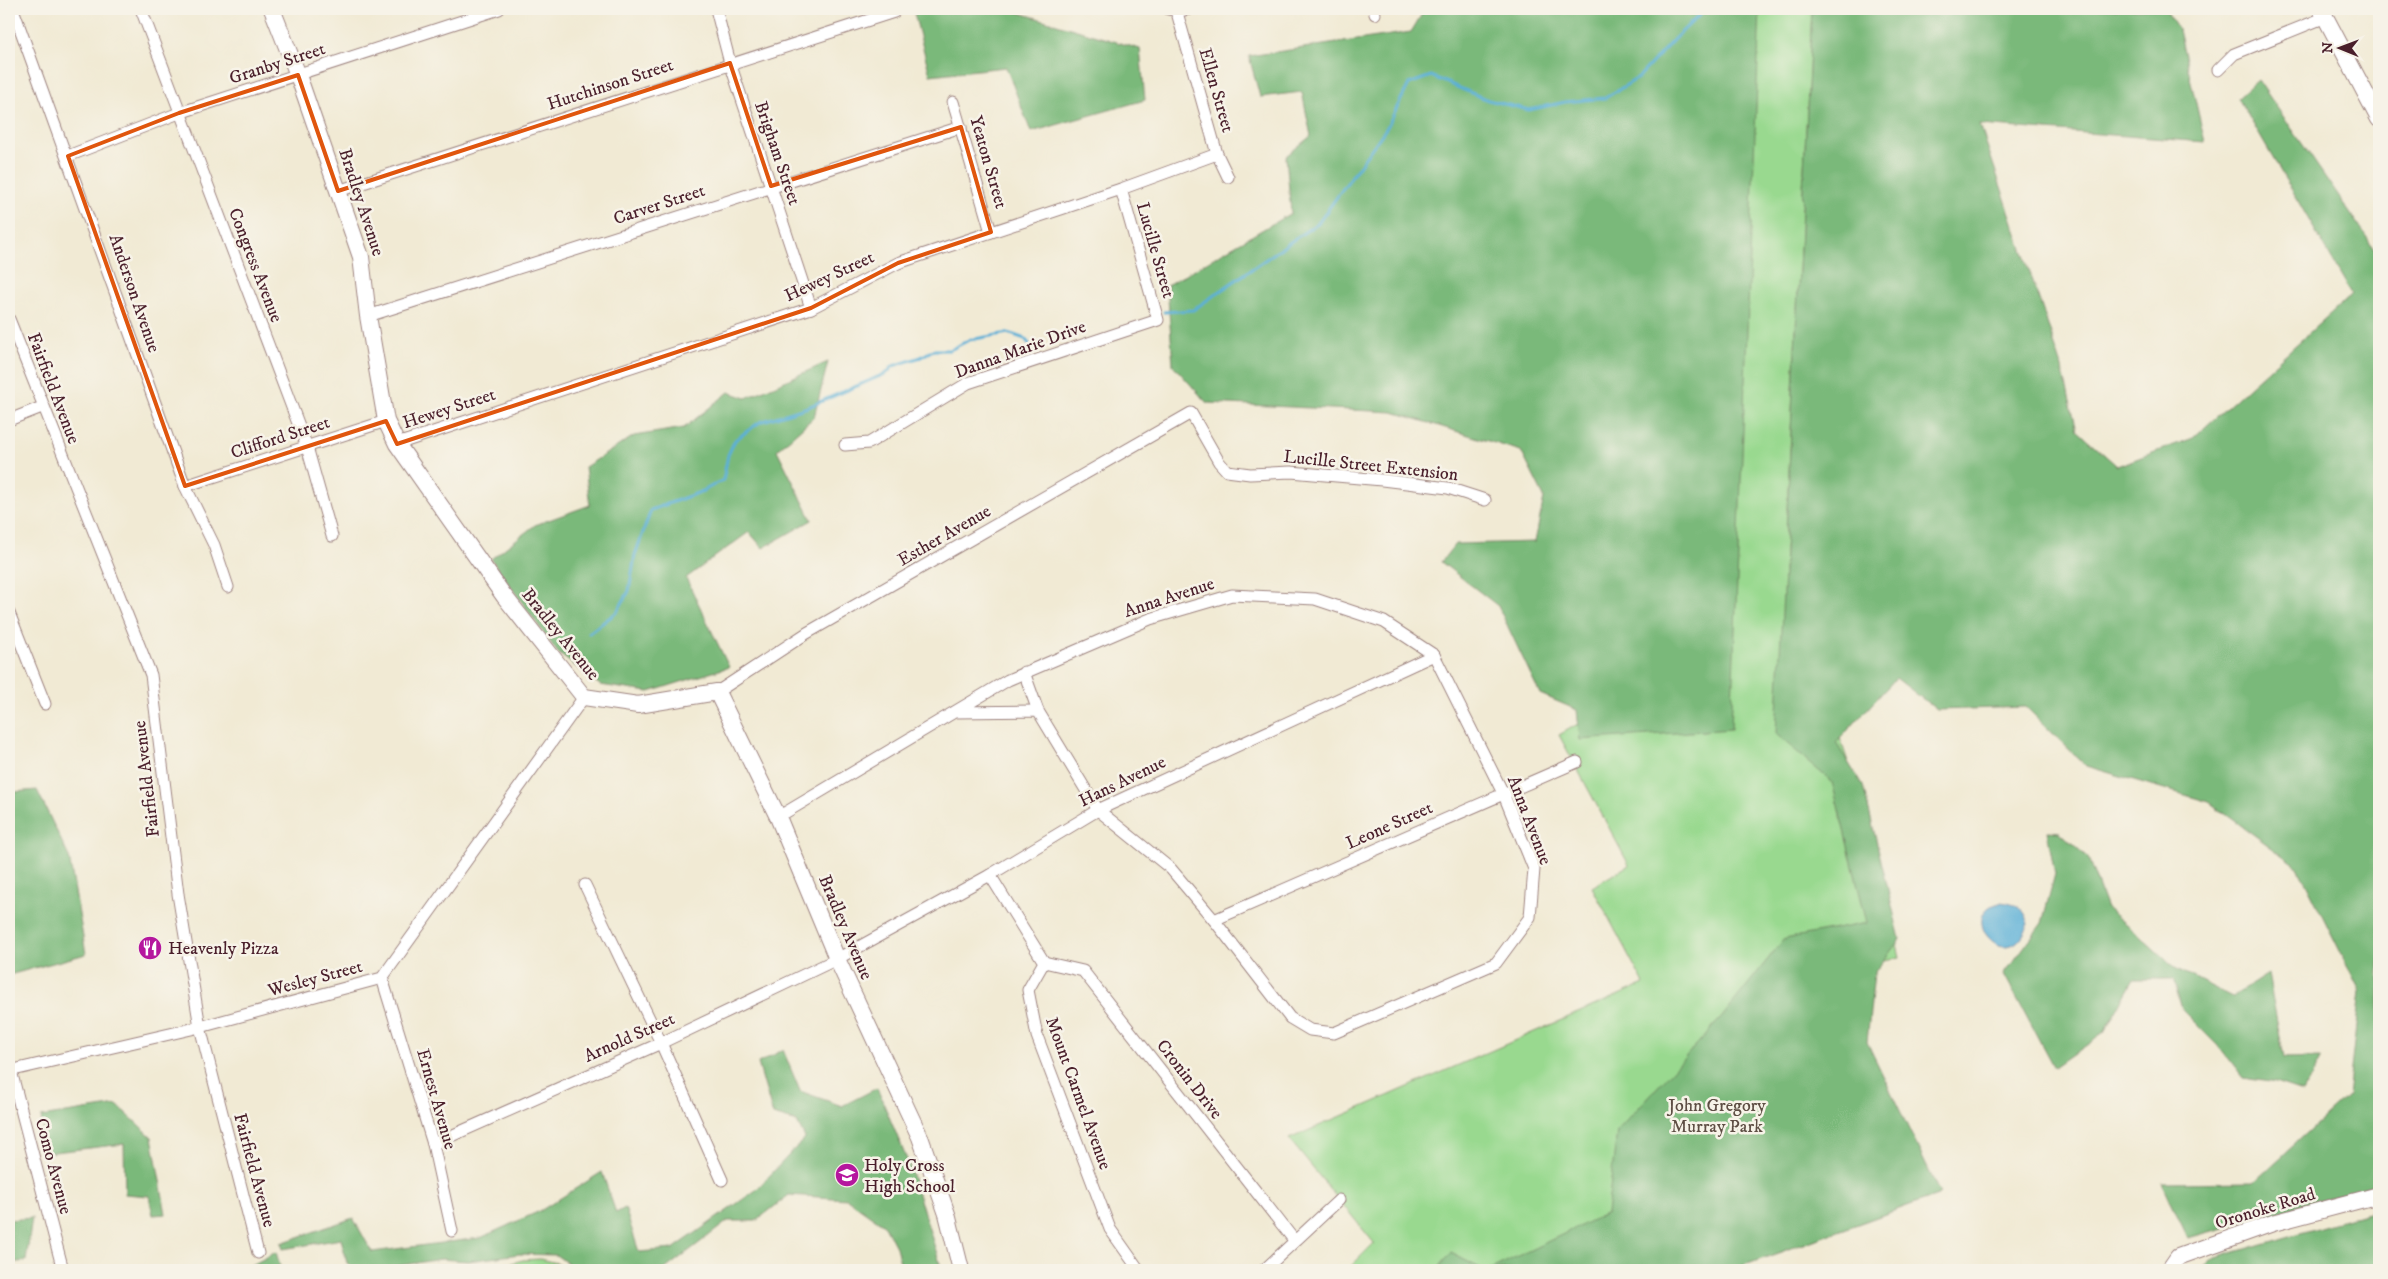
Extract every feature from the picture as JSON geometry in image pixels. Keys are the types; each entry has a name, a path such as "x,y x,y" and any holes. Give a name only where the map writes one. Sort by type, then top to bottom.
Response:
{"street":[{"name":"Anderson Avenue","path":"13,9 68,156 185,486 214,545 228,587"},
{"name":"Congress Avenue","path":"141,9 307,447 332,536"},
{"name":"Bradley Avenue","path":"272,9 298,75 361,257 368,316 386,421 397,444 504,596 584,697 638,705 717,692 778,818 837,959 920,1137 947,1214 961,1270"},
{"name":"Granby Street","path":"68,156 179,113 499,9"},
{"name":"Brigham Street","path":"716,9 730,63 811,308"},
{"path":"1174,10 1190,9"},
{"name":"Ellen Street","path":"1174,10 1217,154 1228,177"},
{"name":"Hutchinson Street","path":"338,191 730,63 894,12"},
{"path":"2218,70 2234,54 2324,13 2379,119"},
{"name":"Yeaton Street","path":"953,102 991,232"},
{"name":"Carver Street","path":"368,316 960,126"},
{"name":"Hewey Street","path":"397,444 811,308 898,263 1121,189 1217,154"},
{"name":"Lucille Street","path":"1121,189 1158,320"},
{"name":"Fairfield Avenue","path":"9,319 42,406 151,675 178,894 200,1027 258,1252"},
{"name":"Danna Marie Drive","path":"846,445 869,443 968,383 1158,320"},
{"path":"9,420 42,406"},
{"name":"Esther Avenue","path":"717,692 807,633 1192,413 1224,468"},
{"name":"Clifford Street","path":"185,486 386,421"},
{"name":"Lucille Street Extension","path":"1224,468 1242,473 1318,474 1448,488 1485,500"},
{"name":"Anna Avenue","path":"778,818 1024,672 1150,619 1232,595 1315,599 1384,622 1434,655 1504,795 1534,869 1530,917 1496,963 1334,1033 1310,1030 1290,1018 1214,920 1171,869 1098,810 1038,711 1024,672"},
{"path":"9,614 45,704"},
{"name":"Hans Avenue","path":"837,959 990,875 1098,810 1434,655"},
{"name":"Wesley Street","path":"10,1071 200,1027 382,978 584,697"},
{"path":"954,712 1038,711"},
{"name":"Leone Street","path":"1214,920 1577,762"},
{"path":"990,875 1044,962"},
{"path":"585,885 661,1042 722,1180"},
{"name":"Arnold Street","path":"433,1144 661,1042 837,959"},
{"name":"Cronin Drive","path":"1044,962 1083,971 1294,1240"},
{"name":"Mount Carmel Avenue","path":"1044,962 1028,990 1037,1036 1110,1229 1139,1270"},
{"name":"Ernest Avenue","path":"382,978 433,1144 452,1231"},
{"name":"Como Avenue","path":"10,1071 63,1270"},
{"name":"Oronoke Road","path":"2169,1270 2178,1257 2273,1223 2379,1195"},
{"path":"1264,1270 1339,1200"}],"highlighted area":[{"path":"730,63 771,186 961,127 991,232 898,263 811,308 397,444 386,421 185,486 68,156 179,113 298,75 338,191"}],"green space":[{"path":"913,9 1007,9 1140,49 1145,100 1031,132 1006,67 930,75"},
{"path":"1425,9 1760,9 1731,729 1580,740 1577,710 1540,694 1498,606 1441,562 1455,544 1535,542 1544,497 1521,451 1393,412 1207,403 1173,365 1167,285 1291,213 1286,156 1311,136 1302,92 1260,97 1249,56 1411,32"},
{"name":"John Gregory Murray Park","path":"1760,9 1812,9 1784,572 1867,818 1900,957 1810,974 1940,1194 1731,1270 1347,1270 1374,1243 1289,1139 1644,984 1592,887 1629,865 1559,735 1614,703 1758,30"},
{"path":"1812,9 2165,9 2179,30 2205,142 1980,125 2061,364 2077,430 2117,466 2193,438 2352,294 2238,98 2258,80 2379,255 2379,1184 2188,1238 2162,1183 2254,1182 2348,1095 2360,991 2298,867 2209,802 2086,766 2026,707 1937,710 1896,678 1836,743 1863,786 1900,939 1874,973 1867,1042 1940,1194 1731,1270 1489,1270 1607,1213 1617,1131 1722,1017 1784,939 1867,923 1832,782 1776,734"},
{"path":"828,362 814,417 777,450 812,520 763,548 749,532 686,578 729,667 649,692 600,685 558,653 491,559 535,525 590,505 585,467 634,436 684,428 729,392 746,398"},
{"path":"37,790 69,857 86,954 9,975 9,811 14,792"},
{"path":"2047,831 2060,832 2088,858 2107,909 2175,968 2232,997 2268,974 2284,1058 2322,1057 2303,1092 2276,1083 2243,1078 2218,1046 2183,1011 2173,979 2134,979 2104,1033 2054,1068 2004,974 2042,923 2055,874"},
{"path":"783,1050 800,1091 842,1106 877,1088 908,1162 942,1270 902,1270 896,1247 885,1226 847,1199 789,1195 756,1221 728,1221 664,1270 577,1270 556,1255 519,1254 468,1261 441,1259 372,1270 357,1270 347,1263 341,1239 283,1249 281,1243 353,1218 372,1252 480,1238 540,1211 602,1172 616,1213 625,1208 639,1252 673,1249 756,1190 805,1138 797,1122 773,1115 758,1063"},
{"path":"117,1105 152,1137 166,1214 153,1215 149,1196 125,1194 124,1144 46,1153 41,1117"},
{"path":"2379,1210 2379,1270 2201,1270 2215,1258"},
{"path":"32,1218 26,1261 9,1263 9,1220"},
{"path":"276,1252 281,1270 253,1270 252,1265"},
{"path":"1451,1253 1484,1270 1437,1270"},
{"path":"540,1259 557,1263 569,1270 533,1268 485,1270 523,1260"}],"water":[{"path":"2002,902 2013,904 2020,908 2029,924 2018,941 2002,946 1988,937 1982,922 1983,915 1988,908"}],"waterway":[{"path":"1164,312 1193,310 1319,222 1387,127 1409,84 1431,76 1488,100 1529,110 1565,102 1605,98 1638,78 1675,38 1706,9"},
{"path":"589,633 617,612 629,591 635,555 651,510 703,491 723,480 728,455 735,440 760,422 808,407 887,373 893,366 921,357 933,350 950,350 969,340 1008,333 1025,339 1036,352"}],"place":[{"name":"Heavenly Pizza","path":"150,948"},
{"name":"Holy Cross High School","path":"847,1175"}]}
